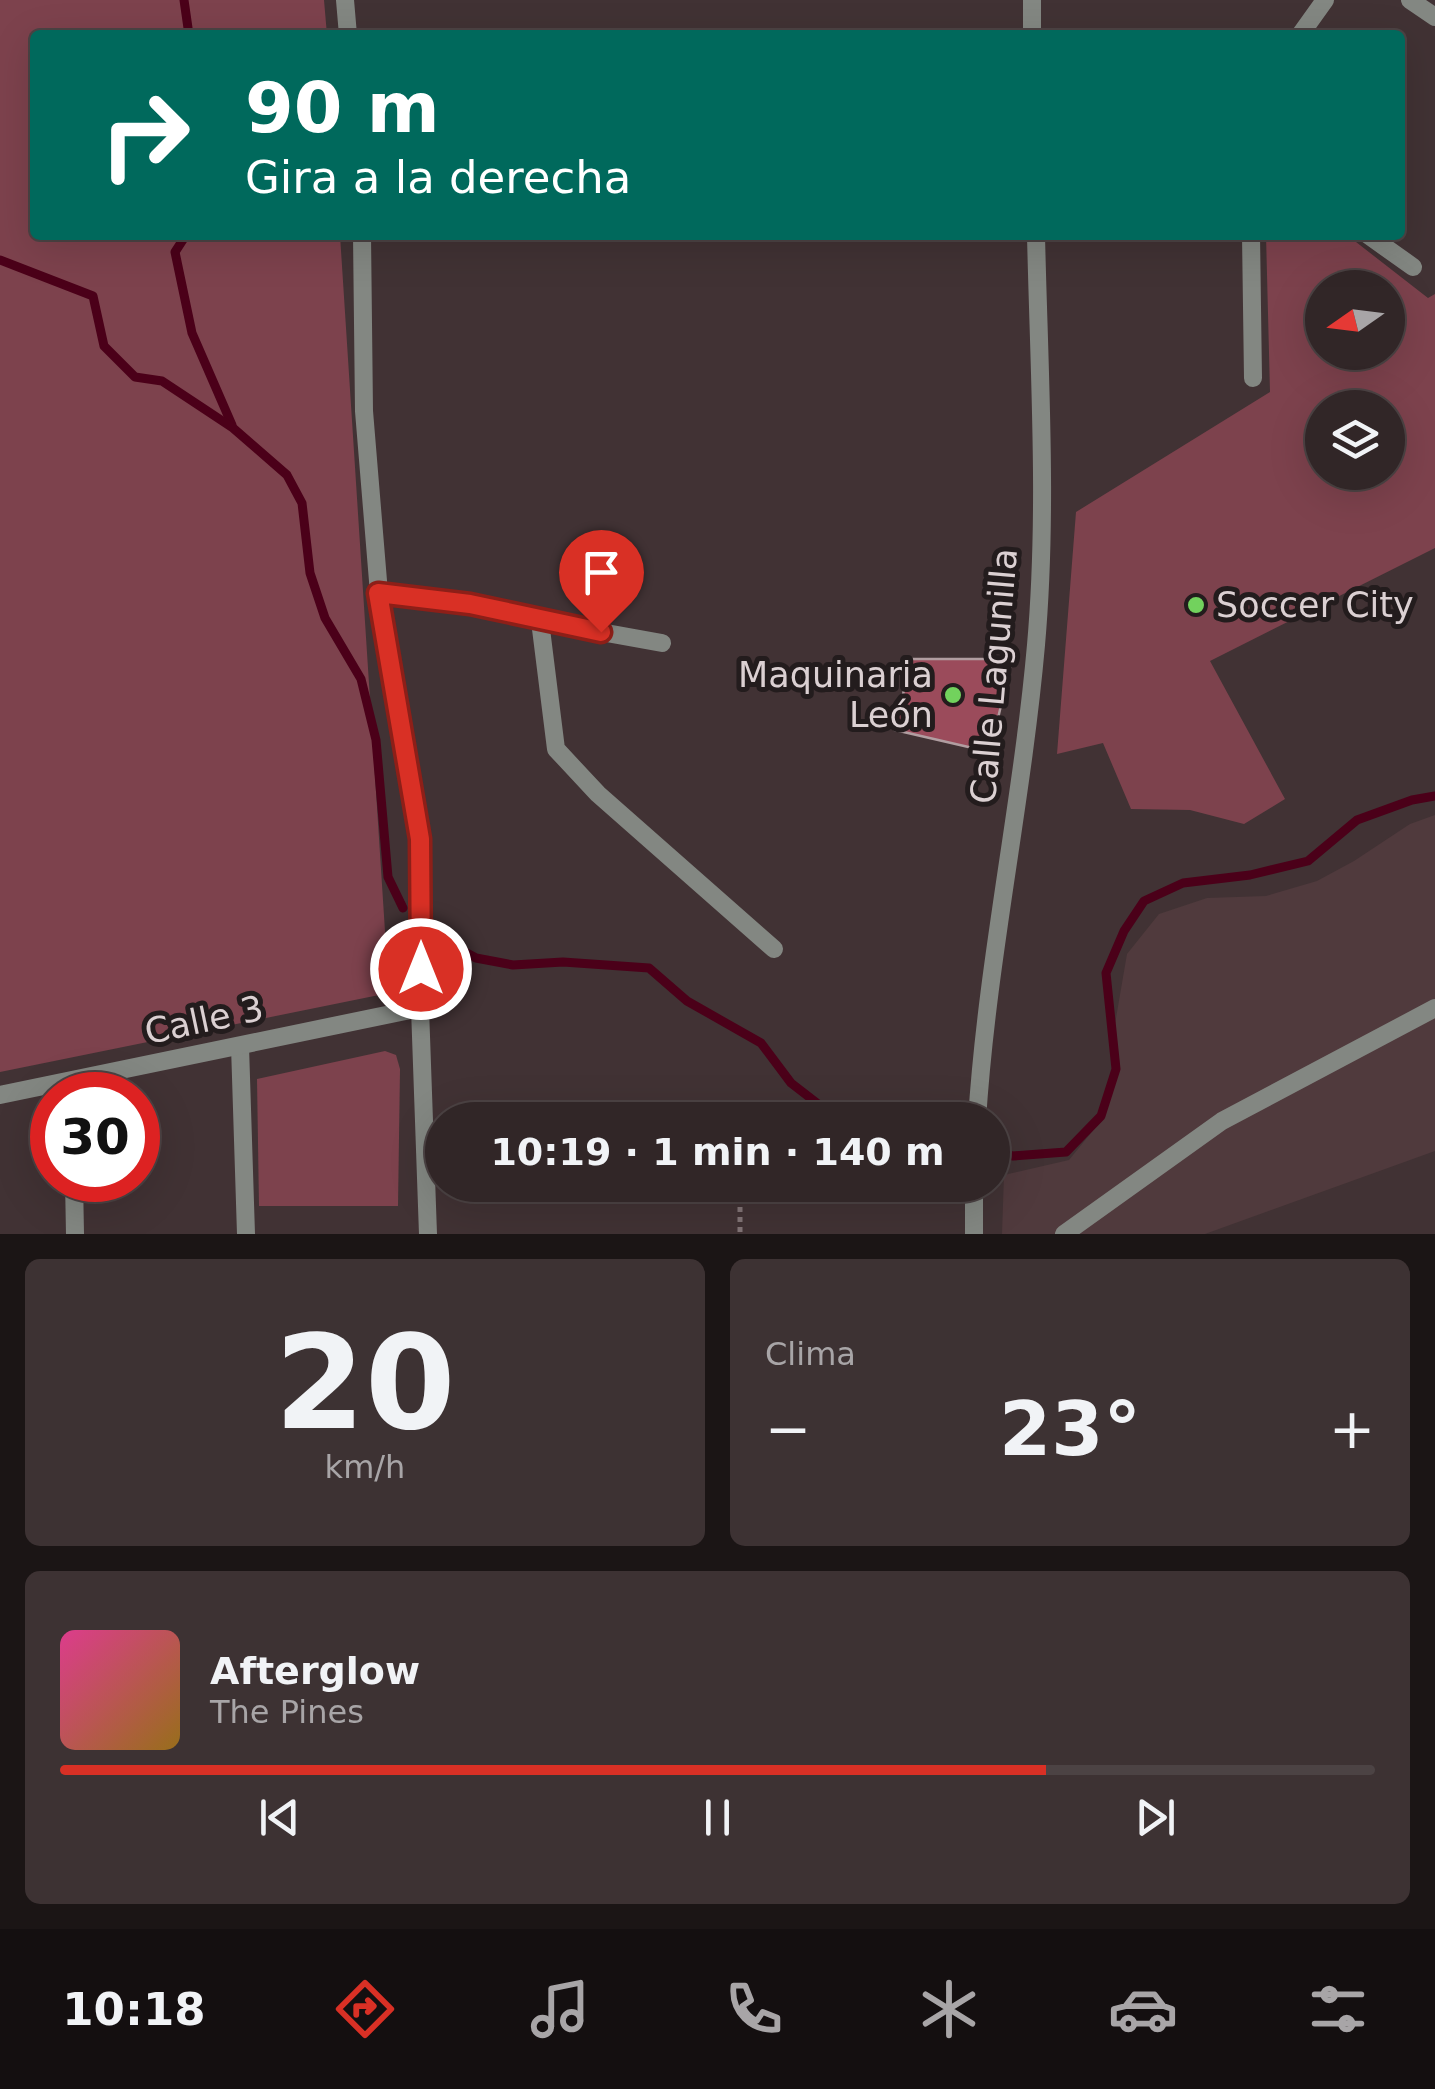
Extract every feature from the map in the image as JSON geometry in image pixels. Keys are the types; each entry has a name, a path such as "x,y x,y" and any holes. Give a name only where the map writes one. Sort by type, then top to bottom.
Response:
{"street":[{"path":"345,0 348,30"},
{"path":"1032,0 1032,30"},
{"path":"1304,30 1325,0"},
{"path":"1410,0 1435,18"},
{"path":"362,240 364,412 378,593 420,839 420,1008 428,1234"},
{"name":"Calle Lagunilla","path":"978,1102 982,1036 1036,644 1042,496 1036,240"},
{"path":"1252,240 1254,378"},
{"path":"1375,240 1413,267"},
{"path":"378,593 470,604 540,621 662,642"},
{"path":"540,621 556,749 598,794 774,949"},
{"name":"Calle 3","path":"134,1072 420,1008"},
{"path":"1064,1234 1222,1122 1435,1008"},
{"path":"240,1046 246,1234"},
{"name":"Calle 3","path":"0,1095 30,1092"},
{"path":"74,1202 75,1234"},
{"path":"974,1202 974,1234"}],"path":[{"path":"740,1207 740,1234"}],"shaded area":[{"path":"0,0 324,0 327,30 30,30 30,240 340,240 389,993 0,1072"},
{"name":"Soccer City","path":"1266,240 1353,240 1392,270 1305,270 1305,370 1405,370 1405,280 1428,298 1435,294 1435,548 1210,661 1285,799 1244,824 1190,810 1131,809 1103,743 1057,754 1076,512 1270,392"},
{"path":"1435,815 1435,1151 1205,1234 1002,1234 1003,1202 1010,1202 1010,1174 1069,1160 1104,1117 1120,1068 1115,1024 1127,954 1159,914 1207,898 1266,896 1317,881 1410,824"},
{"path":"385,1051 396,1055 400,1069 398,1206 259,1206 257,1079"}],"building":[{"name":"Maquinaria León","path":"911,659 1012,659 990,752 895,730"}],"waterway":[{"path":"184,0 188,30"},
{"path":"183,240 175,252 192,333 232,425"},
{"path":"0,260 93,296 104,346 135,377 162,381 233,428 287,475 302,503 310,573 325,618 361,679 376,740 388,877 403,908"},
{"path":"1010,1155 1066,1152 1101,1116 1116,1069 1106,973 1124,931 1144,901 1183,883 1250,875 1308,861 1357,820 1435,796"},
{"path":"441,939 476,958 513,965 563,962 649,968 687,1001 761,1043 791,1083 816,1102"}],"place":[{"name":"Soccer City","path":"1196,605"},
{"name":"Maquinaria León","path":"953,695"}],"route":[{"path":"421,969 420,839 378,593 470,604 601,632"}]}
